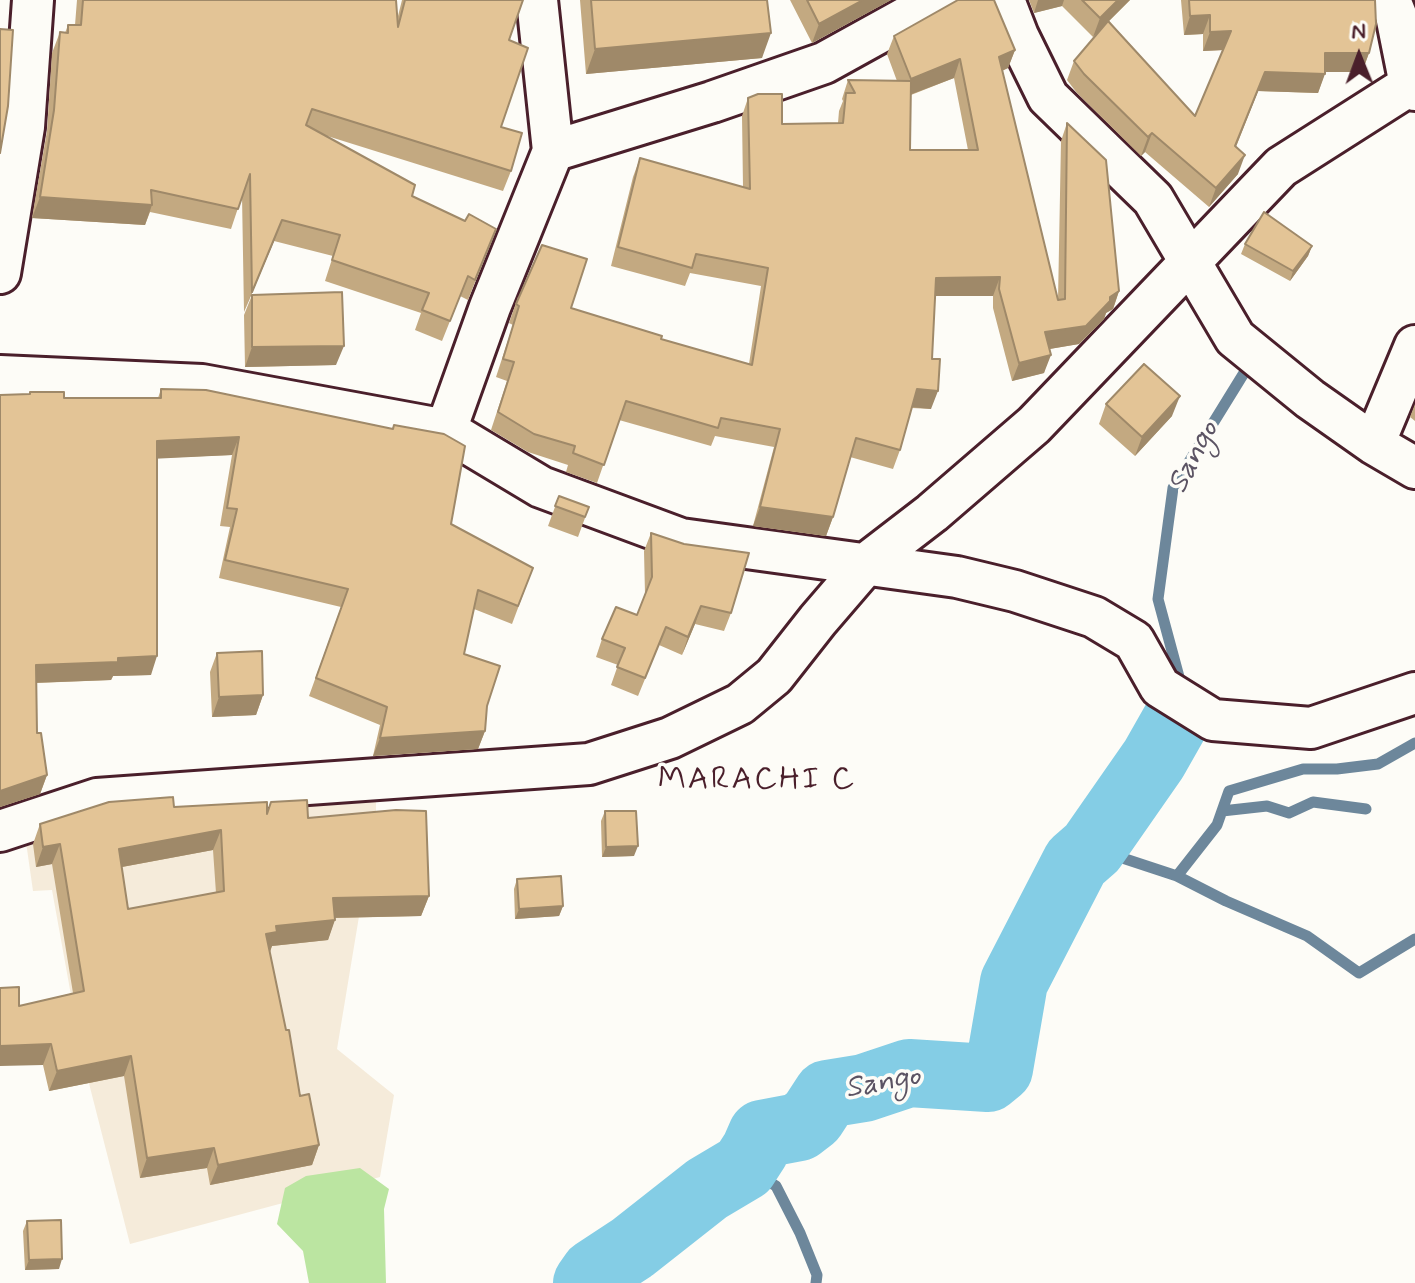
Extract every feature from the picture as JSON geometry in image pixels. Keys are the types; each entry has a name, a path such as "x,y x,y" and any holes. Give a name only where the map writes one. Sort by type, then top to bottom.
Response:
{"street":[{"path":"0,273 24,127 33,0"},
{"path":"446,430 490,307 553,151 537,0"},
{"path":"553,151 712,102 824,63 938,0"},
{"path":"1004,0 1048,97 1153,199 1235,338 1310,399 1374,444 1415,468"},
{"path":"0,831 97,799 589,764 670,738 740,704 774,676 867,563 932,513 1034,425 1281,167 1413,88 1390,0"},
{"path":"1374,444 1415,346"},
{"path":"0,376 202,385 446,430 541,487 681,539 867,563 971,580 1015,591 1094,617 1134,641 1160,687 1213,720 1311,728 1415,693"}],"shaded area":[{"path":"376,797 376,814 337,1049 394,1095 380,1177 130,1244 82,1056 52,890 33,891 25,835 101,810"}],"green space":[{"path":"360,1168 389,1189 384,1209 386,1283 309,1283 303,1251 277,1224 285,1188 306,1176"}],"building":[{"path":"83,0 396,0 398,27 405,0 523,0 509,40 528,48 501,127 522,133 511,171 312,109 306,125 415,185 412,196 465,221 469,214 496,229 475,280 468,276 450,321 422,310 429,293 332,260 340,235 282,220 252,292 250,174 238,209 151,190 152,205 40,197 54,110 60,32 68,33 68,25 81,25"},
{"path":"591,0 767,0 771,33 595,49"},
{"path":"807,0 863,0 819,24"},
{"path":"958,0 994,0 1015,50 999,57 1058,300 1065,299 1067,123 1106,160 1119,291 1110,297 1110,301 1086,326 1045,332 1051,355 1019,363 999,289 1000,277 936,278 932,359 940,359 938,391 917,389 900,450 856,438 833,517 760,507 780,429 721,418 718,428 626,401 604,465 573,453 575,446 534,434 498,412 514,362 503,359 519,306 516,304 542,245 587,259 571,308 662,336 661,339 752,365 768,268 696,254 692,268 618,247 640,158 750,189 748,98 758,94 782,94 782,124 843,123 846,93 855,93 848,80 911,81 910,150 978,150 960,59 911,79 894,36"},
{"path":"1082,0 1118,0 1100,18"},
{"path":"1189,0 1375,0 1376,24 1369,53 1325,53 1325,74 1265,72 1235,146 1245,155 1216,188 1152,133 1148,137 1074,61 1108,21 1195,116 1231,31 1210,32 1210,15 1190,16"},
{"path":"0,29 13,30 8,106 0,153"},
{"path":"1264,212 1312,246 1293,271 1245,244"},
{"path":"342,292 344,346 252,347 252,295"},
{"path":"1144,364 1180,396 1142,437 1106,404"},
{"path":"161,389 206,390 393,429 394,425 444,434 465,446 451,524 533,568 518,606 478,590 464,654 500,666 487,706 485,731 380,738 387,707 316,678 348,589 225,560 237,509 227,508 239,437 157,441 157,656 118,658 118,662 36,665 37,733 41,733 47,775 0,791 0,395 64,392 64,398 161,398"},
{"path":"559,496 589,507 585,517 555,506"},
{"path":"651,533 684,544 749,553 731,613 701,606 688,637 666,627 645,678 617,667 625,648 602,639 616,607 637,615 652,577"},
{"path":"262,651 263,695 219,697 217,653"},
{"path":"173,797 174,807 267,802 267,814 271,802 307,800 308,818 396,810 426,811 429,896 333,898 335,920 276,926 277,932 266,934 286,1030 289,1030 300,1096 309,1094 319,1145 218,1165 214,1148 147,1158 131,1056 57,1071 51,1044 0,1046 0,988 19,987 19,1006 84,991 60,844 43,847 40,824 109,802","holes":["221,830 224,891 128,909 119,849"]},
{"path":"605,811 636,811 638,846 606,847"},
{"path":"561,876 563,906 519,909 517,879"},
{"path":"61,1220 62,1259 29,1260 27,1221"}],"waterway":[{"name":"Sango","path":"1182,688 1158,599 1173,488 1244,373"},
{"name":"Sango","path":"587,1283 594,1273 632,1248 707,1189 744,1167 762,1134 799,1127 812,1117 827,1094 864,1088 909,1073 988,1078 999,1069 1014,982 1076,862 1092,848 1154,759 1175,722"},
{"path":"1092,848 1177,876 1217,825 1229,791 1303,769 1378,764 1415,743"},
{"path":"1222,811 1267,806 1289,813 1313,802 1366,809"},
{"path":"1177,876 1307,936 1359,973 1415,939"},
{"path":"744,1167 776,1186 800,1233 817,1275 816,1283"}],"district":[{"name":"MARACHI C","path":"757,781"}]}
